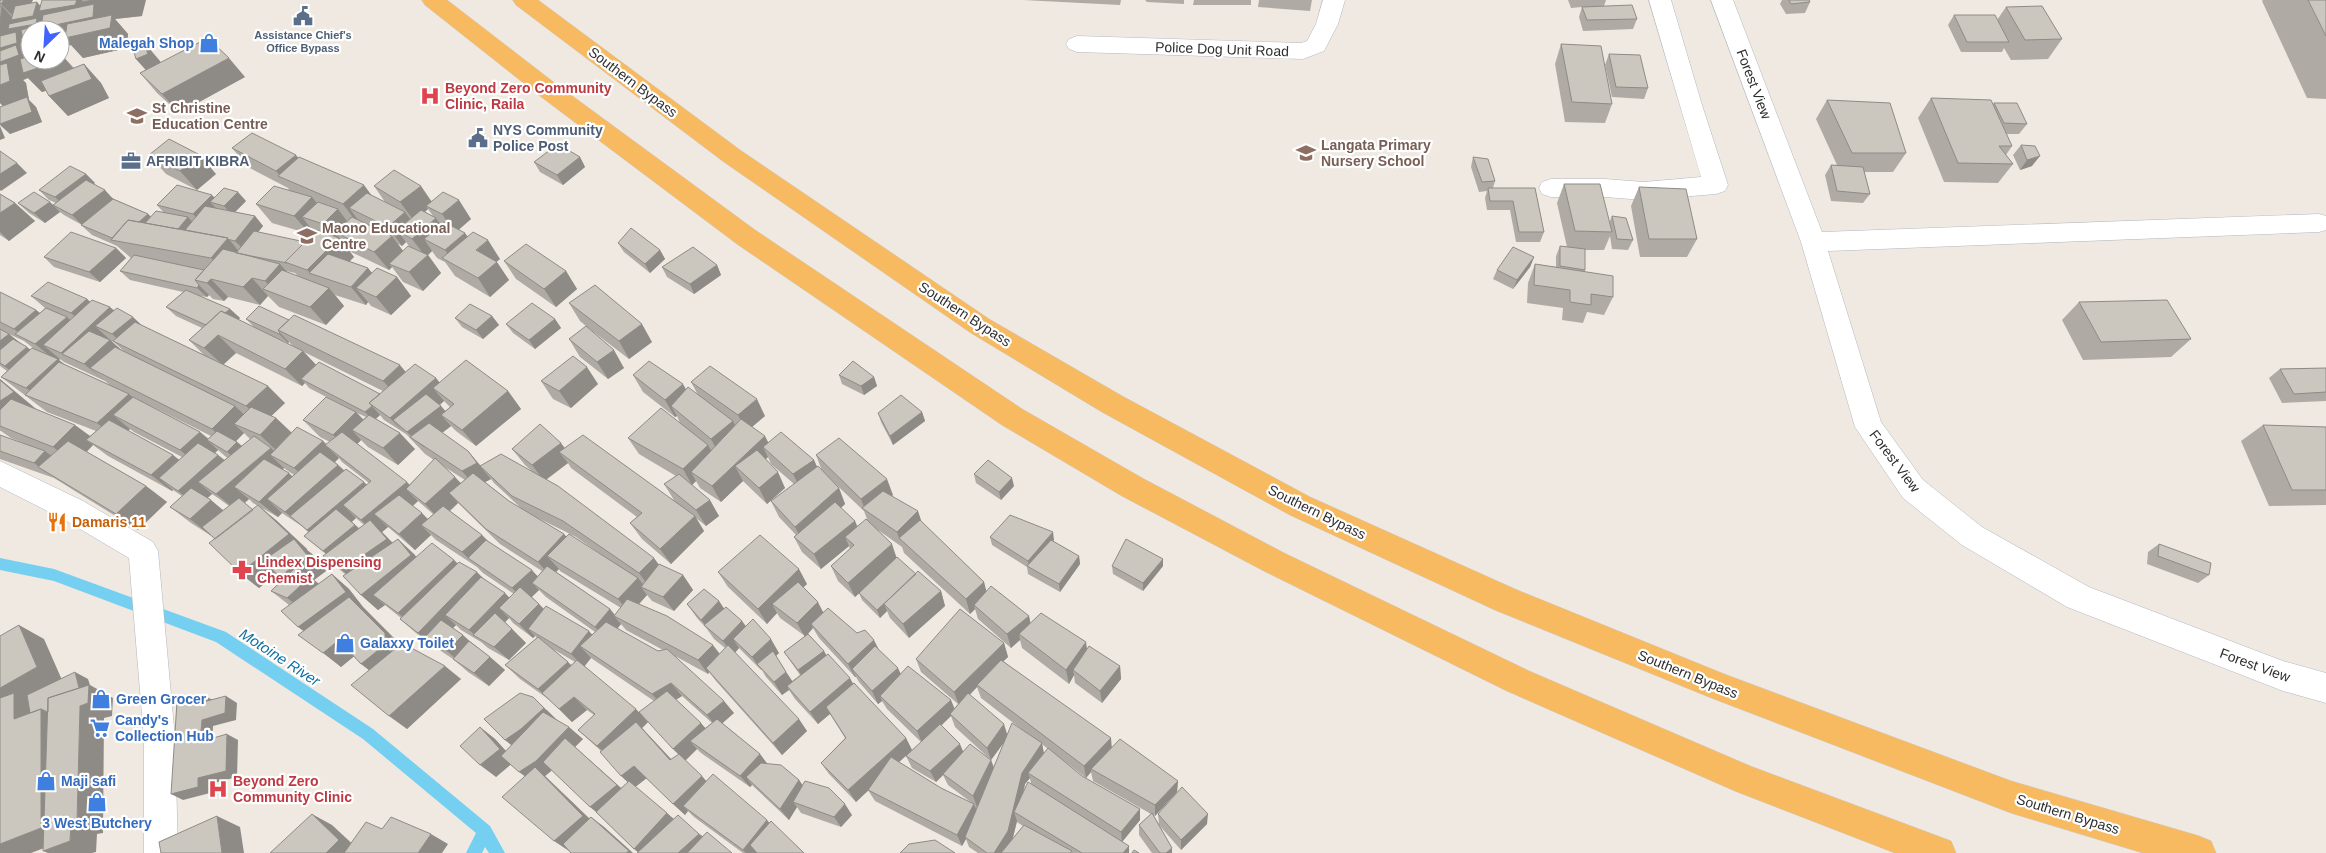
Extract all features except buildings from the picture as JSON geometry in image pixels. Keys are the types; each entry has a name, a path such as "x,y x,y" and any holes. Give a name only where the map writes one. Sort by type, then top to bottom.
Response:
{"highway":[{"path":"433,0 548,90 754,243 1012,417 1132,487 1274,562 1518,681 1746,780 1939,853"},
{"name":"Southern Bypass","path":"524,0 732,156 980,326 1112,404 1300,506 1506,600 1720,687 2011,797 2199,853"}],"street":[{"name":"Police Dog Unit Road","path":"1077,44 1303,51 1316,46 1327,24 1334,0"},
{"path":"1551,188 1605,188 1644,191 1716,185 1690,105 1660,0"},
{"name":"Forest View","path":"1722,0 1813,242 1869,427 1913,489 1972,536 2078,597 2283,676 2326,688"},
{"path":"1813,242 2319,223"},
{"path":"0,473 72,510 143,550 158,684 162,812 161,853"}],"waterway":[{"name":"Motoine River","path":"0,564 54,575 221,637 368,734 485,831"},
{"path":"474,853 485,831"},
{"name":"Motoine River","path":"485,831 497,853"}],"place":[{"name":"Assistance Chief's Office Bypass","path":"303,16"},
{"name":"Malegah Shop","path":"209,43"},
{"name":"Beyond Zero Community Clinic, Raila","path":"430,96"},
{"name":"St Christine Education Centre","path":"137,116"},
{"name":"NYS Community Police Post","path":"478,138"},
{"name":"Langata Primary Nursery School","path":"1306,153"},
{"name":"AFRIBIT KIBRA","path":"131,161"},
{"name":"Maono Educational Centre","path":"307,236"},
{"name":"Damaris 11","path":"57,522"},
{"name":"Lindex Dispensing Chemist","path":"242,570"},
{"name":"Galaxxy Toilet","path":"345,643"},
{"name":"Green Grocer","path":"101,699"},
{"name":"Candy's Collection Hub","path":"100,728"},
{"name":"Maji safi","path":"46,781"},
{"name":"Beyond Zero Community Clinic","path":"218,789"},
{"name":"3 West Butchery","path":"97,802"}]}
